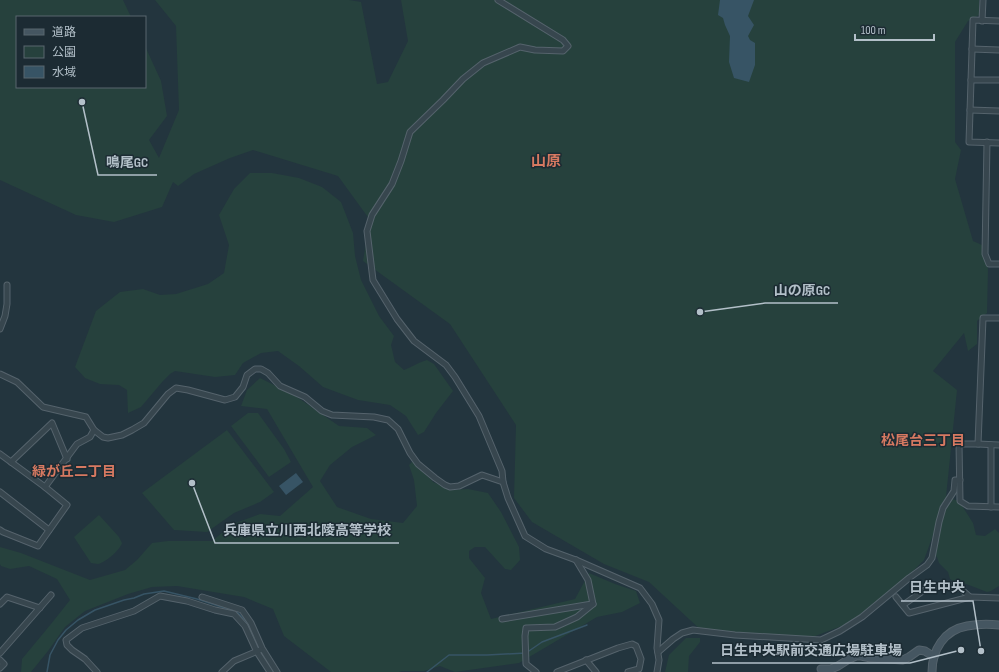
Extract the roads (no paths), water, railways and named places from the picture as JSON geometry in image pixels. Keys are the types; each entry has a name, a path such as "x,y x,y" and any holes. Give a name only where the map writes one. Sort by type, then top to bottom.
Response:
{"street":[{"path":"498,0 562,40 568,46 563,51 535,50 520,47 483,63 463,79 410,132 392,184 372,215 367,231 374,280 398,319 414,341 446,365 479,416 502,471 502,482 508,498 525,536 546,549 576,560 640,588 652,604 658,620 657,648 659,660 657,672"},
{"path":"982,21 983,0"},
{"path":"999,21 973,20 969,142 999,143"},
{"path":"972,50 999,50"},
{"path":"972,80 999,80"},
{"path":"970,110 999,111"},
{"path":"987,142 985,254 989,264 999,264"},
{"path":"0,329 5,316 7,304 7,285"},
{"path":"978,444 983,318 999,318"},
{"path":"0,374 17,382 43,407 86,417 94,430 103,437 108,438 122,435 144,423 168,394 176,388 225,400 235,397 243,387 247,375 255,369 261,369 268,373 280,386 305,397 322,411 332,414 374,417 388,420 398,429 410,453 418,464 445,485 450,487 459,486 482,475 502,482"},
{"path":"11,462 52,423 66,459"},
{"path":"45,487 78,444 90,437 94,430"},
{"path":"999,446 959,444 960,501 968,506 999,507"},
{"path":"991,445 991,507"},
{"path":"0,454 67,505 38,546 0,530"},
{"path":"658,652 682,633 693,630 735,635 821,640 840,631 862,617 927,565 932,558 939,522 944,508 954,491 955,480 960,480"},
{"path":"0,492 49,530"},
{"path":"576,560 588,580 593,604"},
{"path":"903,605 923,591 938,585 949,585 961,589 970,597"},
{"path":"0,653 51,595"},
{"path":"0,604 7,596 40,608"},
{"path":"97,672 86,659 67,645 66,640 82,628 134,611 160,596 187,601 214,610 234,614 245,626 257,652 270,672"},
{"path":"202,597 242,610 251,623 262,648 277,672"},
{"path":"896,597 909,613 970,597 999,598"},
{"path":"502,619 593,604"},
{"path":"536,672 526,664 526,628 555,626 577,616 593,604"},
{"path":"932,672 936,651 942,641 951,633 960,628 974,625 999,625"},
{"path":"557,672 632,644 636,646 641,659 639,669 628,672"},
{"path":"222,672 234,662 257,652 262,648"},
{"path":"821,668 831,669 856,656 903,660 919,650 925,651 934,657"},
{"path":"0,660 4,664 0,668"},
{"path":"586,660 596,672"}],"water":[{"path":"720,0 754,0 748,16 754,25 748,36 750,40 755,43 755,65 749,82 734,78 729,62 730,36 723,18 718,15"},
{"path":"296,473 303,482 286,495 279,486"}],"waterway":[{"path":"47,672 50,655 58,640 66,630 78,620 95,610 144,594 164,591 197,599 237,612 246,621 250,631"},
{"path":"427,672 449,655 526,653 542,642 587,625"},
{"path":"254,640 259,648"},
{"path":"261,652 274,672"}],"place":[{"name":"鳴尾GC","path":"82,102"},
{"name":"山の原GC","path":"700,312"},
{"name":"兵庫県立川西北陵高等学校","path":"192,483"},
{"name":"日生中央駅前交通広場駐車場","path":"961,650"},
{"name":"日生中央","path":"981,651"}],"district":[{"name":"山原","path":"546,161"},
{"name":"松尾台三丁目","path":"923,440"},
{"name":"緑が丘二丁目","path":"74,471"}]}
